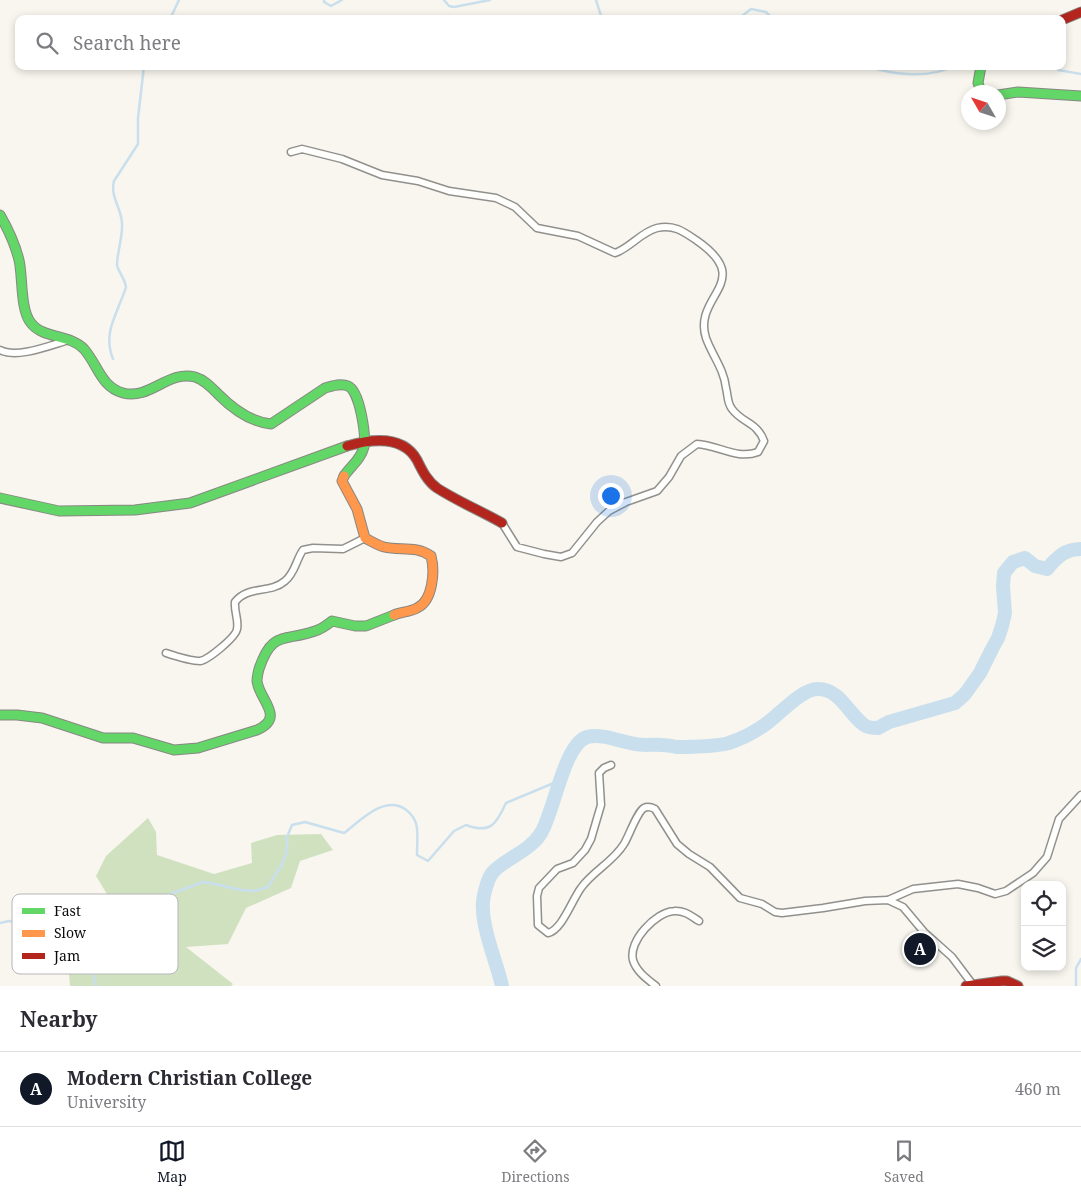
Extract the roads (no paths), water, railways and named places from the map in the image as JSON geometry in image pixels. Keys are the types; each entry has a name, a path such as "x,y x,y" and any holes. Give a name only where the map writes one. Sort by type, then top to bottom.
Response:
{"street":[{"path":"1066,18 1081,12"},
{"path":"978,85 980,70"},
{"path":"1006,94 1018,92 1081,96"},
{"path":"0,498 59,511 135,510 190,503 328,452 365,441 385,440 408,448 417,460 421,470 435,487 502,523 517,547 561,557 572,553 597,522 609,511 626,502 657,491 669,477 681,456 697,444 732,453 749,455 758,452 764,440 761,433 730,407 724,374 705,333 704,318 721,286 723,278 719,260 702,244 676,228 656,228 615,253 578,236 537,228 515,207 496,198 449,191 418,181 382,175 342,159 302,148 291,152"},
{"path":"0,215 15,248 19,262 28,321 38,330 81,346 89,356 102,380 115,390 134,395 146,392 178,375 194,376 205,381 220,397 256,421 263,424 271,424 325,388 344,384 351,388 357,396 365,441 360,457 347,471 342,481 357,508 364,538"},
{"path":"0,350 6,353 18,353 69,340"},
{"path":"0,715 37,717 66,724 103,738 119,740 136,738 174,750 203,746 262,728 269,720 270,710 259,689 256,678 267,652 274,642 280,638 313,632 325,627 332,621 369,626 399,613 419,608 429,598 433,570 432,562 429,554 418,549 384,547 364,538 343,548 303,550 293,573 284,583 276,587 248,591 242,594 235,602 238,621 237,632 230,640 205,659 194,660 166,653"},
{"path":"611,765 599,773 601,805 591,838 585,850 573,863 557,869 539,888 537,896 538,925 542,931 554,932 582,886 624,845 639,812 645,807 655,810 677,844 710,867 740,898 762,904 775,912 888,900 913,890 958,884 995,894 1006,891 1033,873 1047,857 1059,819 1081,795"},
{"path":"888,900 903,907 924,932 952,957 970,985 1007,981 1018,986"},
{"path":"656,986 636,968 633,960 632,951 638,937 654,921 666,913 674,911 684,912 699,921"}],"waterway":[{"path":"172,15 179,0"},
{"path":"324,0 324,2 331,6 342,0"},
{"path":"444,0 449,6 454,7 490,0"},
{"path":"596,0 601,15"},
{"path":"743,15 751,9 766,12 769,15"},
{"path":"113,359 109,340 110,331 126,287 117,265 122,223 113,187 114,181 138,144 138,118 144,70"},
{"path":"881,70 911,74 933,73 944,70"},
{"path":"1058,70 1081,74"},
{"path":"502,986 483,916 486,885 494,871 531,845 541,833 566,765 579,742 593,736 638,745 677,747 711,746 729,743 759,729 797,698 818,689 826,690 838,697 858,720 867,727 873,728 955,703 965,694 980,673 998,638 1005,613 1004,573 1013,562 1025,558 1035,566 1047,569 1062,554 1070,550 1081,549"},
{"path":"170,894 203,882 241,890 254,891 268,887 282,864 287,851 287,837 292,825 305,822 344,833 373,811 389,805 405,809 413,817 417,828 417,855 428,861 454,831 466,825 474,828 487,828 499,817 506,803 561,780"},
{"path":"0,923 12,922"},
{"path":"1076,986 1076,968 1081,959"},
{"path":"93,974 96,986"}],"place":[{"name":"Modern Christian College","path":"920,949"}]}
